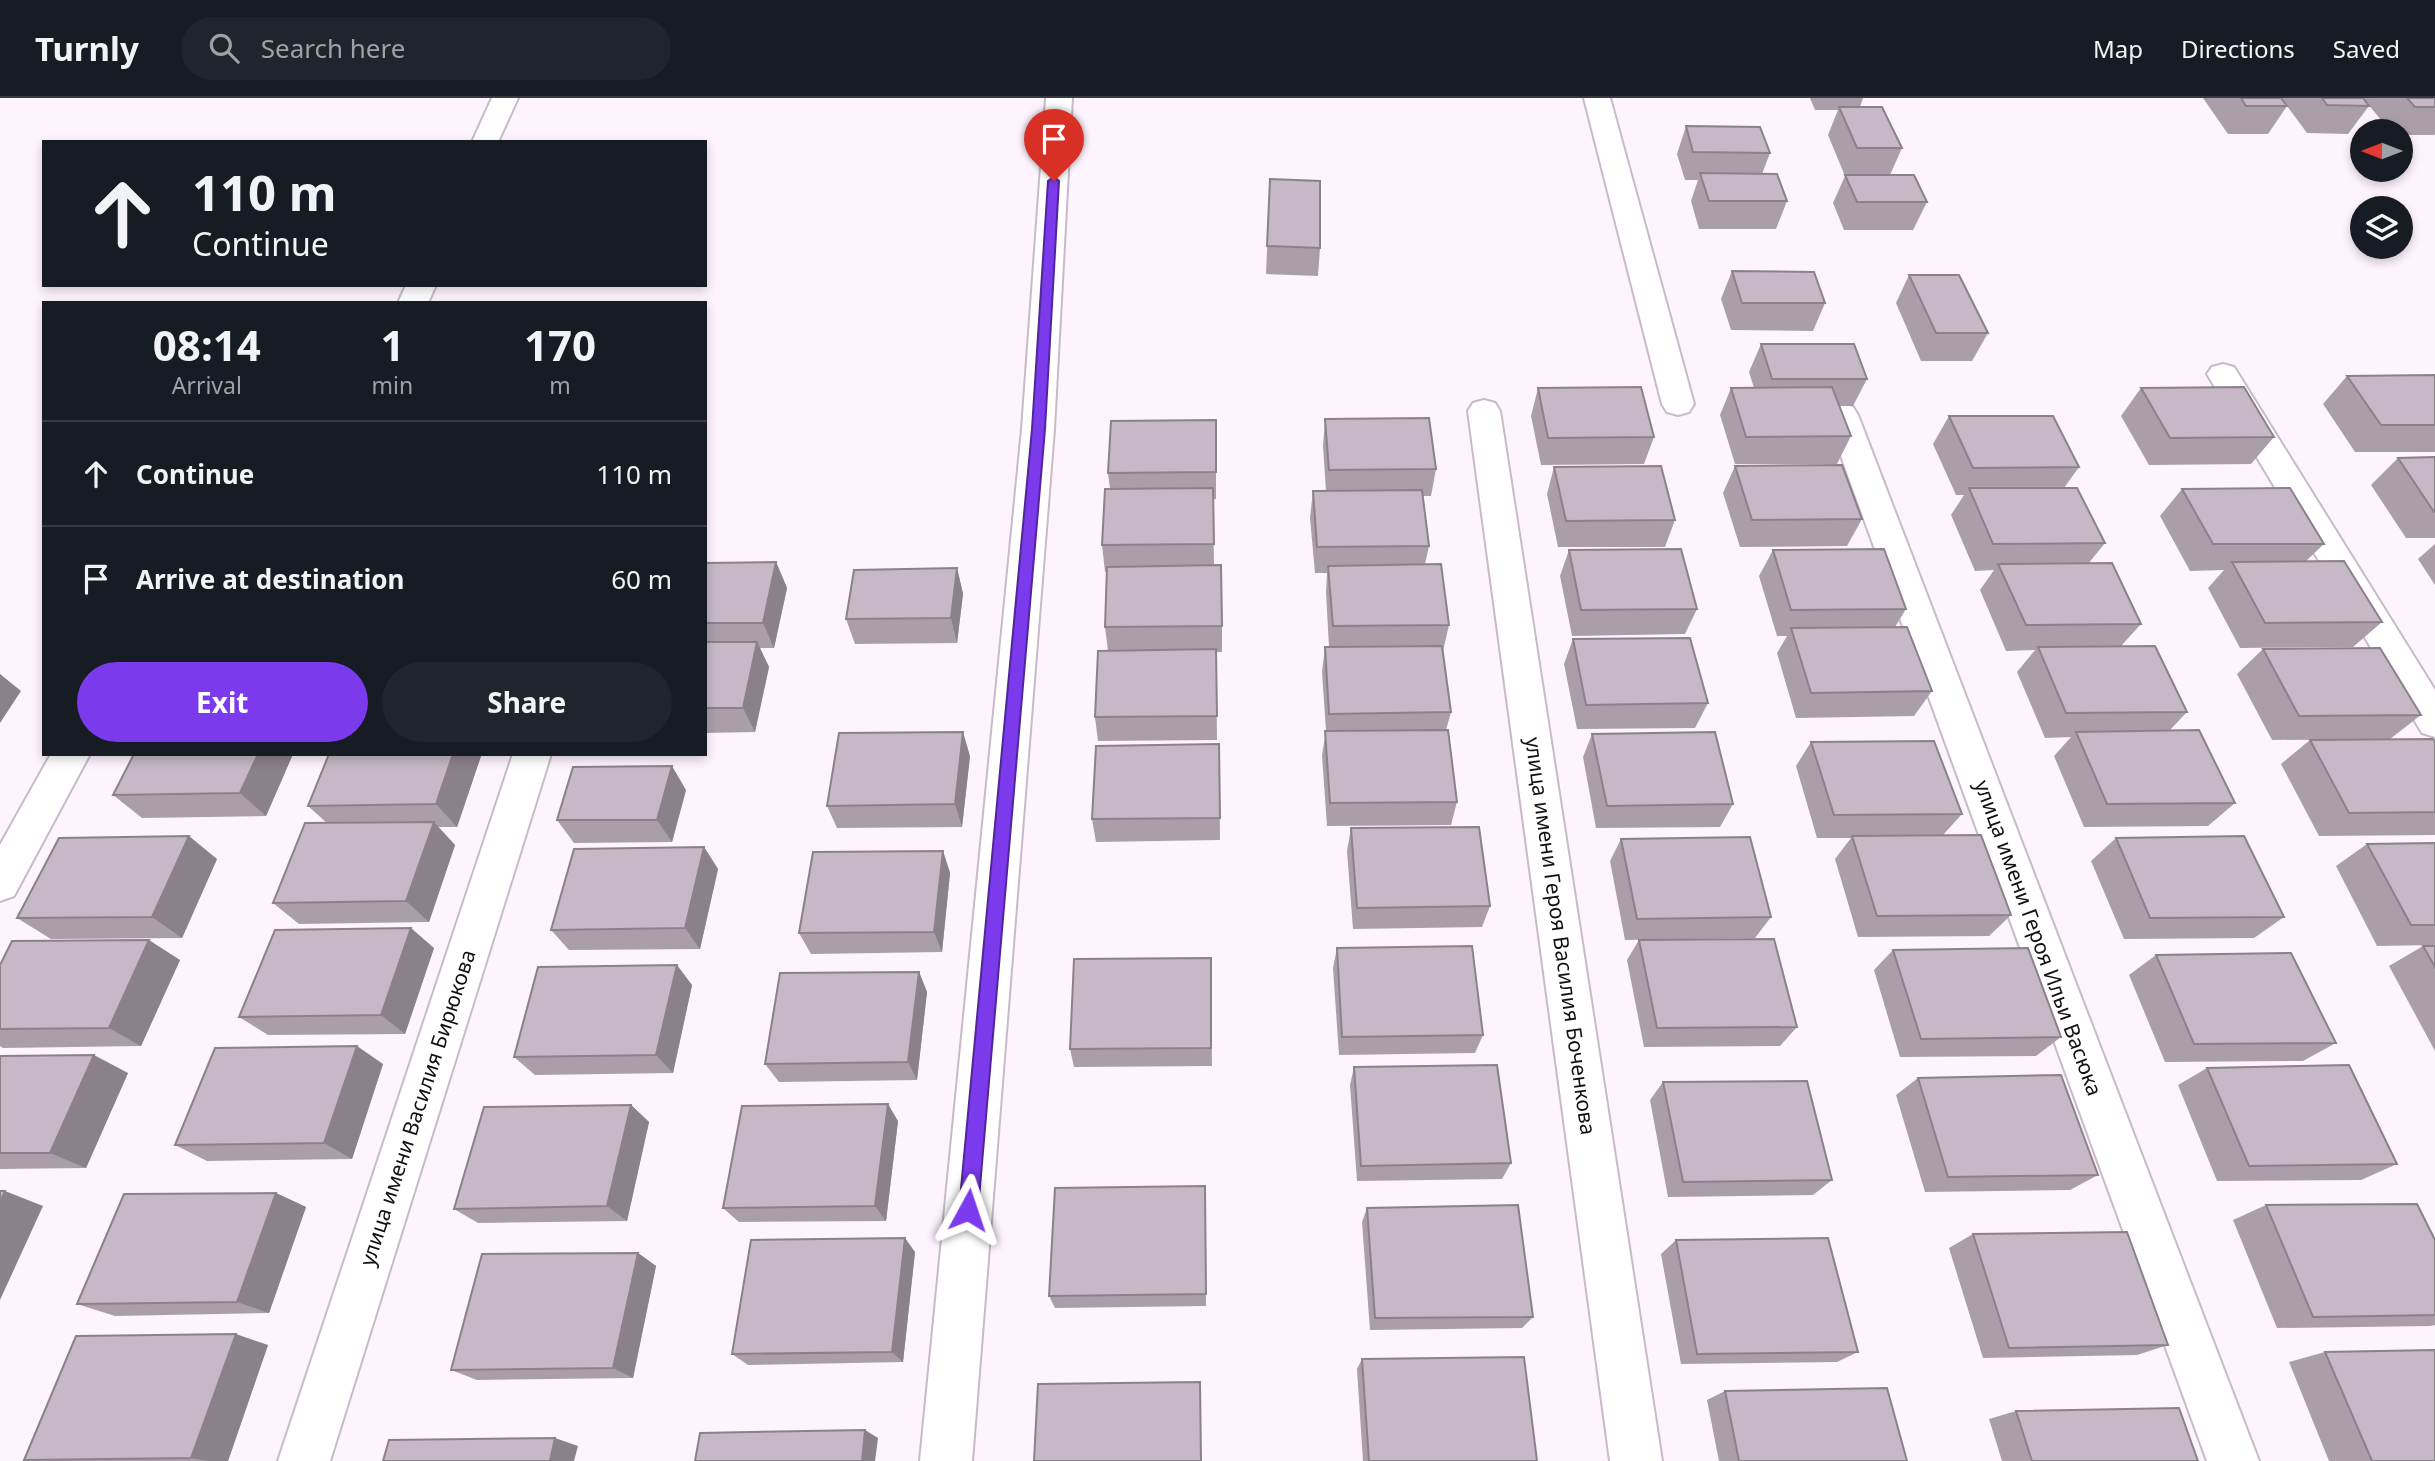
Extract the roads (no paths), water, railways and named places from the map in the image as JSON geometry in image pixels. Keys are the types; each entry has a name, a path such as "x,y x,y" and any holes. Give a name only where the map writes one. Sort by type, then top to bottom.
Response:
{"street":[{"path":"486,140 505,98"},
{"path":"946,1461 1038,429 1059,98"},
{"path":"1597,98 1678,404"},
{"path":"2223,374 2435,722"},
{"name":"улица имени Героя Василия Боченкова","path":"1484,411 1636,1461"},
{"name":"улица имени Героя Ильи Васюка","path":"1842,415 2233,1461"},
{"path":"0,883 70,756"},
{"name":"улица имени Василия Бирюкова","path":"304,1461 531,756"}]}
